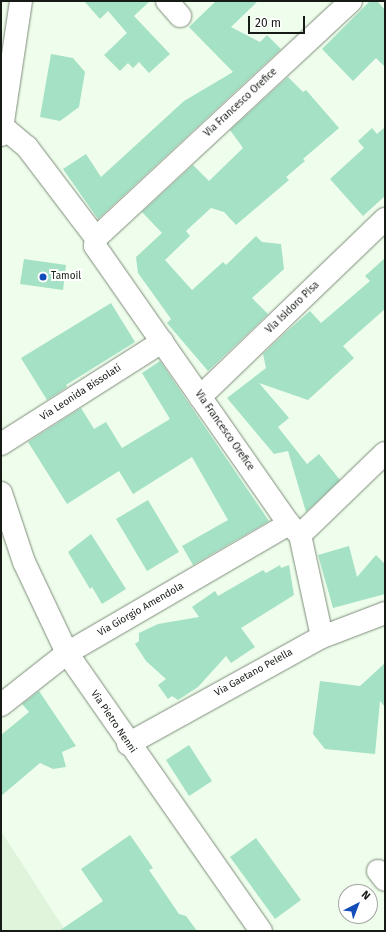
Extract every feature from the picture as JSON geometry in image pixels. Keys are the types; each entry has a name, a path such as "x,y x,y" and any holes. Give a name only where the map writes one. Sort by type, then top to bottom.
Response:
{"street":[{"path":"2,131 21,1"},
{"name":"Via Francesco Orefice","path":"322,637 294,530 95,246 96,238 352,1"},
{"name":"Via Francesco Orefice","path":"2,131 27,147 96,238"},
{"name":"Via Isidoro Pisa","path":"200,397 385,219"},
{"name":"Via Leonida Bissolati","path":"1,444 162,342"},
{"name":"Via Giorgio Amendola","path":"1,705 67,653 294,530 385,453"},
{"name":"Via Pietro Nenni","path":"1,493 21,555 67,653 128,744 261,931"},
{"name":"Via Gaetano Pelella","path":"128,744 322,637 385,613"}],"shaded area":[{"path":"1,831 63,927 67,931 1,931"}],"building":[{"path":"84,1 150,1 134,16 170,54 149,73 139,62 133,68 128,63 120,71 104,55 127,33 108,11 100,19"},
{"path":"216,1 258,1 231,27 260,42 267,35 281,49 98,219 63,169 86,154 101,177 184,101 233,72 189,27"},
{"path":"370,1 377,1 385,10 385,67 376,58 353,81 322,49"},
{"path":"51,54 73,58 85,72 79,107 60,121 40,117"},
{"path":"288,77 303,92 306,90 339,128 303,159 305,161 286,177 289,180 236,225 224,212 211,208 186,231 190,236 165,260 192,290 223,262 226,265 256,236 262,242 281,244 284,269 252,298 268,314 208,371 167,323 171,319 138,273 136,257 162,233 142,212 193,165 209,181 243,148 230,130"},
{"path":"385,127 385,196 363,216 330,179 364,148 358,141 372,128 377,134"},
{"path":"385,258 385,309 343,346 354,358 308,400 259,383 289,418 278,427 307,464 319,454 340,480 306,512 288,451 274,454 227,398 266,368 263,354 285,333 310,311 321,323 370,281 365,276"},
{"path":"24,259 66,265 63,290 20,284"},
{"path":"111,303 135,342 66,385 67,387 47,400 21,358"},
{"path":"160,361 269,521 193,565 182,546 228,520 192,457 133,494 119,471 67,504 28,442 81,408 94,429 106,422 122,448 170,419 142,373"},
{"path":"148,500 179,552 147,571 116,519"},
{"path":"91,534 126,589 102,604 92,587 90,589 68,552"},
{"path":"349,546 357,577 376,555 385,564 385,594 333,608 318,555"},
{"path":"280,565 281,568 289,565 294,595 241,628 255,647 231,663 226,656 198,687 178,700 172,696 168,699 158,685 166,679 146,661 135,644 139,641 139,633 158,624 199,617 192,607 215,591 218,596 263,570 266,573"},
{"path":"385,663 385,707 380,701 375,754 325,749 313,734 320,681 360,686"},
{"path":"39,691 76,746 62,752 66,767 53,769 40,763 1,796 1,735 29,712 22,704"},
{"path":"189,745 212,781 189,796 166,760"},
{"path":"130,835 153,868 149,870 179,914 186,916 197,931 59,931 103,901 81,869"},
{"path":"256,838 301,900 275,919 230,857"}],"place":[{"name":"Tamoil","path":"43,277"}]}
